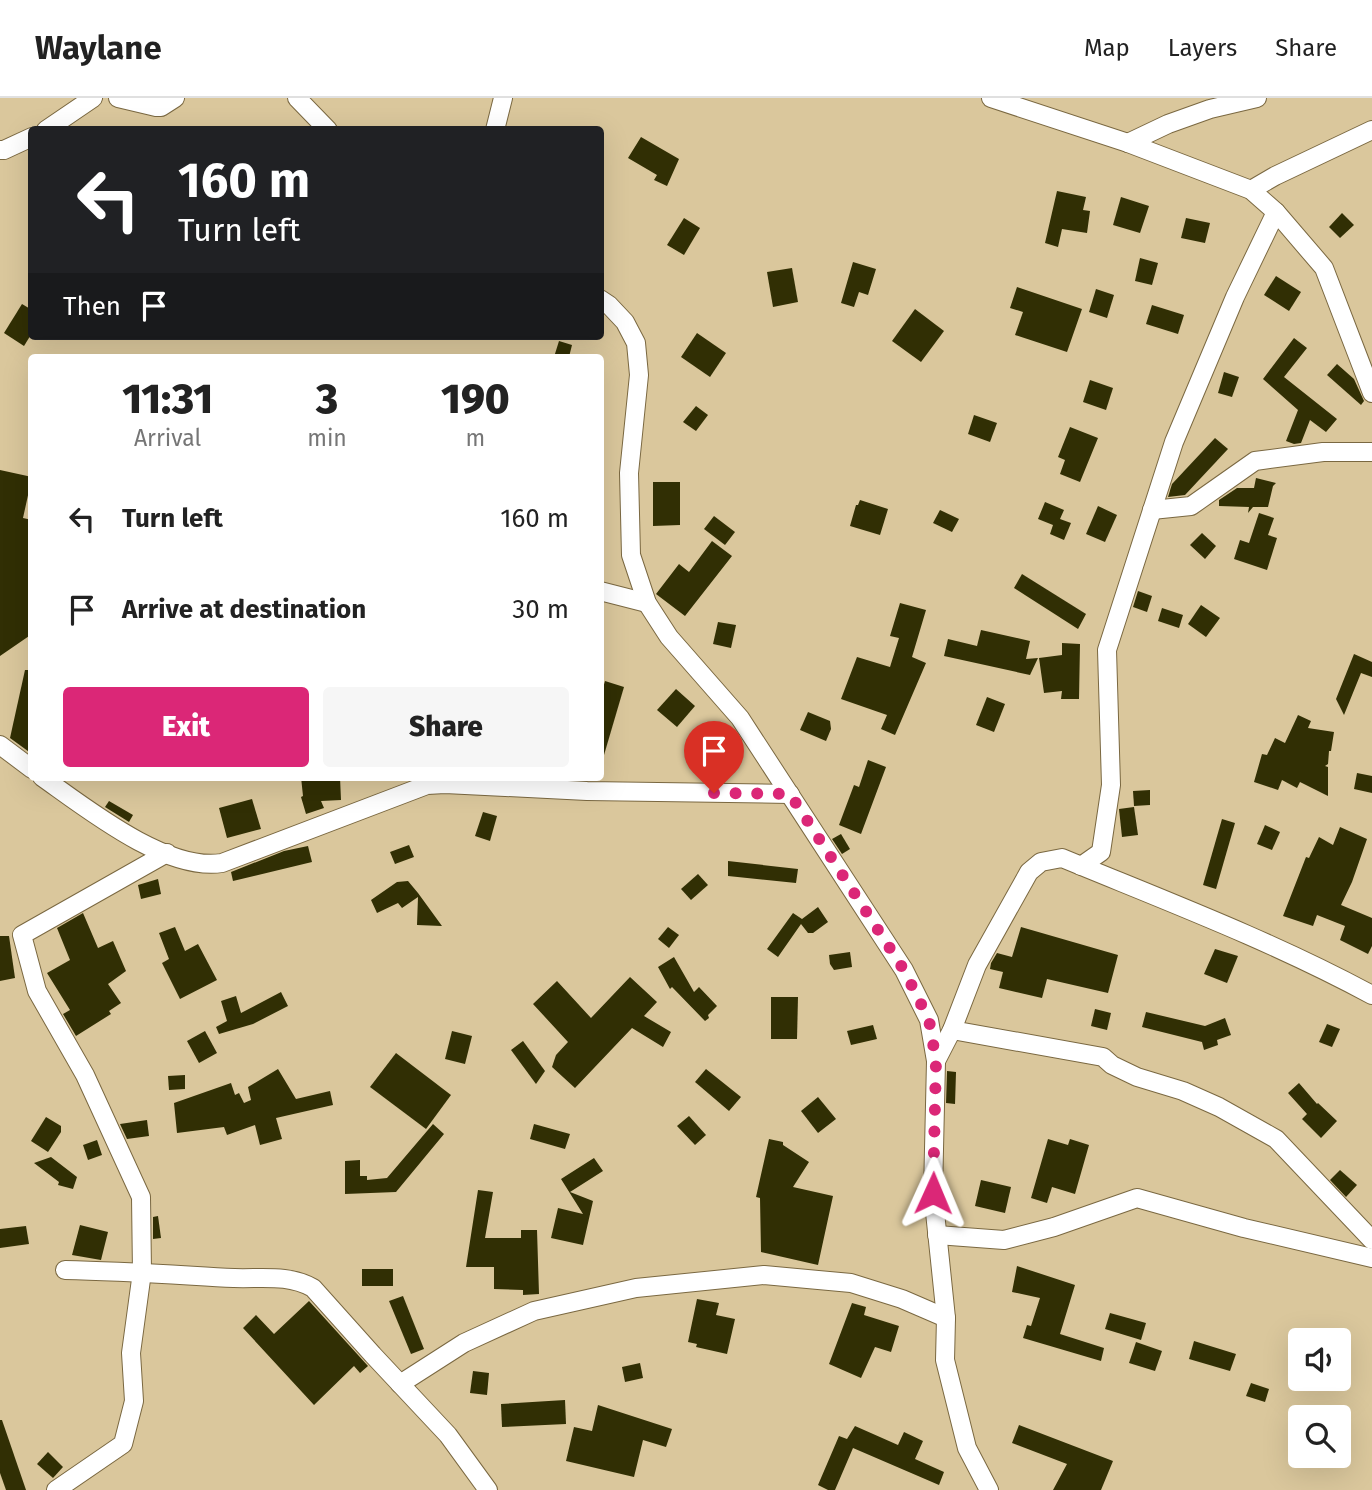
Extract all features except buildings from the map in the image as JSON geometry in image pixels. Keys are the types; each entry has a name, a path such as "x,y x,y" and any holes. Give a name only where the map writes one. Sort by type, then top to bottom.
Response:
{"street":[{"path":"52,126 93,98"},
{"path":"118,98 156,107 175,98"},
{"path":"297,98 324,126"},
{"path":"496,126 503,98"},
{"path":"991,98 1128,143 1251,190 1276,212 1324,268 1372,393"},
{"path":"1128,143 1210,108 1257,98"},
{"path":"1251,190 1372,131"},
{"path":"0,150 28,139"},
{"path":"1081,866 1101,852 1111,785 1107,650 1174,442 1235,297 1276,212"},
{"path":"604,302 625,322 636,343 639,385 629,473 631,555 647,603 669,637 740,718 904,970 929,1020 936,1061 933,1193 946,1318 945,1360 967,1448 989,1490"},
{"path":"1152,510 1191,506 1255,461 1323,452 1372,452"},
{"path":"604,592 647,603"},
{"path":"0,744 28,766"},
{"path":"48,781 119,831 167,853 202,864 222,863 427,785 790,794"},
{"path":"56,1490 123,1444 134,1401 131,1353 142,1272 141,1197 85,1075 37,991 22,935 167,853"},
{"path":"936,1061 952,1030 977,965 1029,872 1041,862 1062,858 1237,929 1372,995"},
{"path":"952,1030 1103,1057 1112,1065 1137,1077 1183,1091 1219,1107 1276,1139 1372,1240"},
{"path":"937,1236 1004,1240 1054,1227 1138,1198 1244,1228 1372,1258"},
{"path":"65,1270 290,1279 302,1282 313,1288 448,1435 488,1490"},
{"path":"400,1384 464,1343 534,1311 636,1288 764,1275 851,1283 902,1299 946,1318"}],"route":[{"path":"714,793 790,794 904,970 929,1020 936,1061 933,1193"}]}
